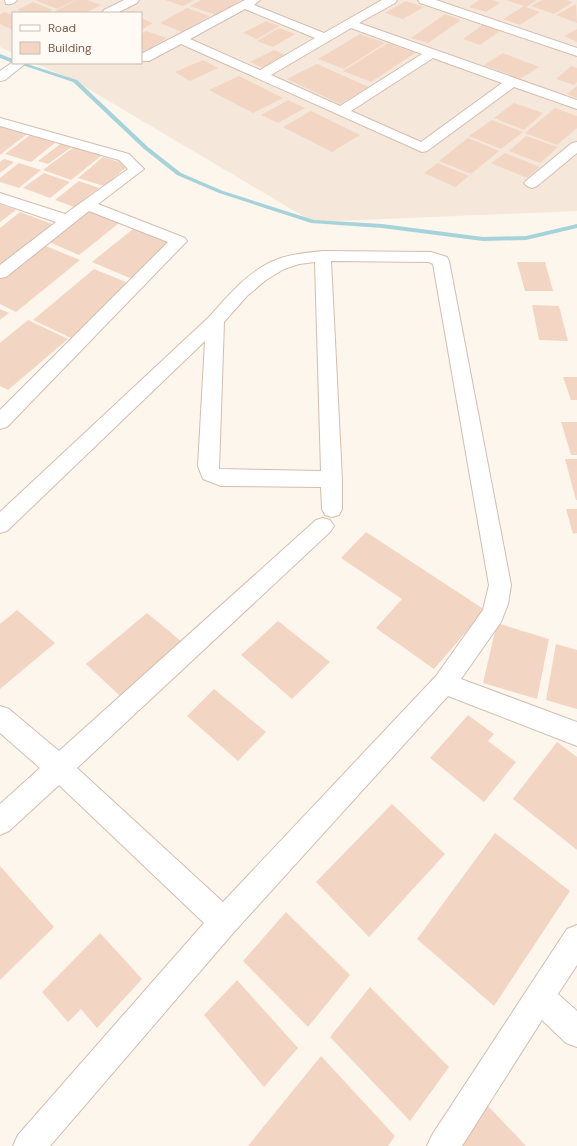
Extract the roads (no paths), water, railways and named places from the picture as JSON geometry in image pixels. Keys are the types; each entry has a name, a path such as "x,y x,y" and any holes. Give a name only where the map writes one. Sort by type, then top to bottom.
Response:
{"street":[{"path":"110,12 133,0"},
{"path":"261,75 391,0"},
{"path":"424,0 577,52"},
{"path":"144,58 250,2 325,38"},
{"path":"350,24 577,105"},
{"path":"181,39 422,148 512,82"},
{"path":"341,112 432,53"},
{"path":"1,76 19,64"},
{"path":"0,122 124,157 137,168 66,220 0,273"},
{"path":"532,183 577,146"},
{"path":"0,198 66,220"},
{"path":"0,422 179,241 87,205"},
{"path":"0,822 328,518 332,479 323,256"},
{"path":"0,525 215,321 241,292 260,276 278,265 297,259 323,256 432,258 441,261 500,585 497,604 493,615 444,684 224,922 29,1146"},
{"path":"215,321 208,466 210,474 221,478 332,479"},
{"path":"444,684 577,734"},
{"path":"0,717 59,768 224,922"},
{"path":"443,1146 577,939"},
{"path":"540,997 577,1032"}],"waterway":[{"path":"0,56 12,61"},
{"path":"22,64 75,81 146,148 179,174 221,192 313,222 382,226 483,239 526,238 577,226"}]}
